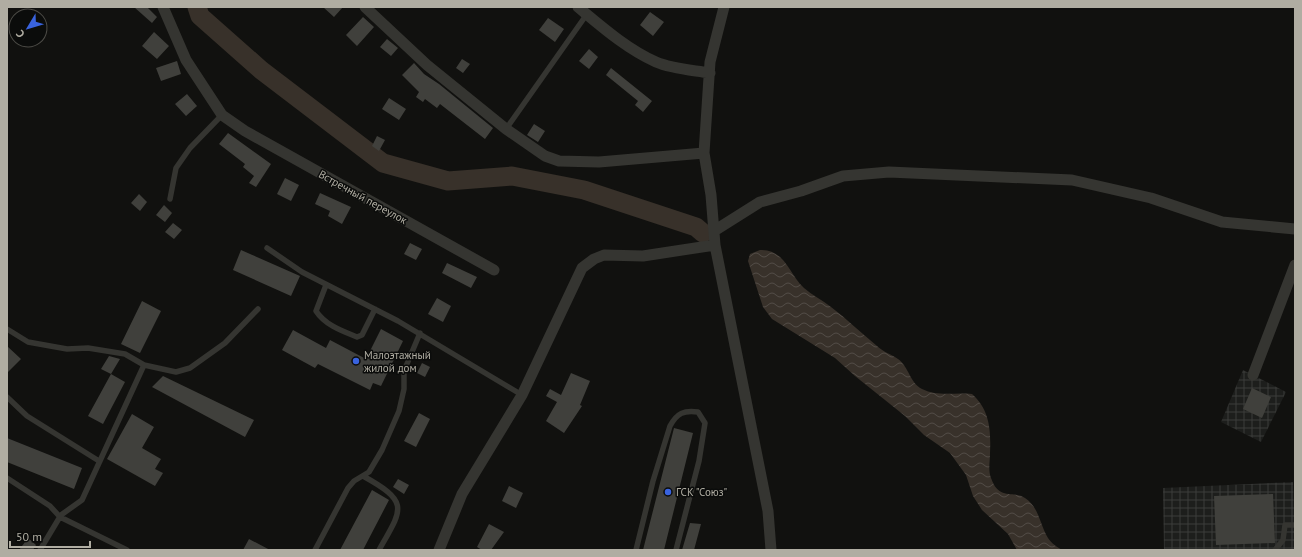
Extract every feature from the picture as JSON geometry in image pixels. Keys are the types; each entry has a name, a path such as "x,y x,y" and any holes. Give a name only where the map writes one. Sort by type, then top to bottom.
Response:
{"street":[{"path":"163,7 186,60 222,115"},
{"path":"365,7 427,65 506,129 532,148 559,161 599,162 704,154"},
{"path":"724,7 710,62 704,154 711,195 715,245 768,511 771,550"},
{"path":"583,11 616,38 656,62 681,69 710,73"},
{"name":"Встречный переулок","path":"222,115 494,270"},
{"path":"714,231 760,202 801,191 844,176 889,172 1072,180 1151,198 1222,222 1295,229"},
{"path":"439,550 462,494 522,395 582,268 594,259 604,255 643,256 715,245"},
{"path":"1253,375 1295,265"}],"lane":[{"path":"506,129 583,11"},
{"path":"170,199 176,168 190,148 222,115"},
{"path":"267,248 302,272 420,333 522,395"},
{"path":"326,285 316,311 321,318 338,329 357,337 362,335 375,309"},
{"path":"7,329 28,342 67,349 88,348 125,354 144,365 176,372 190,368 225,343 258,309"},
{"path":"315,550 348,488 354,481 363,476 374,466 398,411 404,388 404,371 420,333"},
{"path":"40,550 60,517 82,500 99,460 144,365"},
{"path":"7,397 27,416 99,460"},
{"path":"636,550 653,481 670,426 675,418 688,410 698,412 705,423 699,461 676,550"},
{"path":"363,476 392,494 398,508 398,517 379,550"},
{"path":"7,478 50,506 60,517 127,550"},
{"path":"1276,550 1283,540 1285,525 1295,525"}],"shaded area":[{"path":"1243,370 1286,392 1261,442 1221,422"},
{"path":"1293,482 1295,550 1164,550 1163,488"}],"water":[{"path":"760,250 769,251 781,258 804,288 828,304 879,348 902,362 912,379 922,389 940,394 972,394 983,407 988,421 990,437 989,466 994,485 998,490 1006,494 1020,496 1030,502 1036,511 1048,538 1062,550 1017,550 1008,534 982,510 973,496 966,475 950,453 924,435 905,416 835,358 772,319 763,307 748,261 750,254"}],"building":[{"path":"134,7 147,7 157,17 152,23"},
{"path":"323,7 343,7 334,17"},
{"path":"650,12 664,22 653,36 640,25"},
{"path":"363,17 374,27 357,46 346,35"},
{"path":"548,18 564,29 555,42 539,30"},
{"path":"154,32 169,46 157,59 142,46"},
{"path":"387,39 398,48 391,56 380,47"},
{"path":"589,49 598,57 589,69 579,61"},
{"path":"462,59 470,64 463,73 456,68"},
{"path":"177,61 181,74 161,81 156,68"},
{"path":"414,63 424,74 439,84 493,128 485,139 440,104 437,108 425,99 423,102 416,97 419,92 402,75"},
{"path":"611,68 652,101 643,112 635,105 638,101 606,75"},
{"path":"187,94 197,106 186,116 175,104"},
{"path":"389,98 406,109 399,120 382,109"},
{"path":"534,124 545,131 538,142 527,135"},
{"path":"228,133 271,164 256,187 249,183 254,176 243,167 245,164 219,144"},
{"path":"377,136 385,140 379,151 372,146"},
{"path":"285,178 299,185 291,201 277,194"},
{"path":"320,193 351,207 342,224 328,216 330,211 315,204"},
{"path":"139,194 147,202 140,211 131,203"},
{"path":"164,205 172,213 165,222 156,215"},
{"path":"173,223 182,230 174,239 165,232"},
{"path":"410,243 422,249 416,260 404,254"},
{"path":"241,250 300,276 291,296 233,270"},
{"path":"447,263 477,277 471,288 442,273"},
{"path":"437,298 451,306 443,322 428,314"},
{"path":"142,301 161,311 140,353 121,344"},
{"name":"Малоэтажный жилой дом","path":"381,329 403,341 381,386 373,383 370,390 318,364 315,368 282,350 293,330 326,348 330,340 366,359"},
{"path":"7,346 21,359 7,373"},
{"path":"109,356 120,359 111,374 101,369"},
{"path":"422,363 430,367 425,377 417,373"},
{"path":"571,373 590,381 580,405 582,406 564,433 546,421 557,402 546,396 550,389 561,395"},
{"path":"111,374 125,382 103,424 88,416"},
{"path":"163,376 254,420 245,437 152,387"},
{"path":"1252,388 1271,397 1262,418 1243,409"},
{"path":"419,413 430,419 416,447 404,441"},
{"path":"132,414 154,427 142,448 161,459 155,469 163,473 155,486 107,459"},
{"name":"ГСК \"Союз\"","path":"674,428 693,433 664,550 643,550"},
{"path":"7,438 82,468 74,489 7,462"},
{"path":"398,479 409,485 404,494 393,487"},
{"path":"509,486 523,493 516,508 502,501"},
{"path":"372,490 389,500 363,550 340,550"},
{"path":"1273,494 1275,543 1216,545 1214,496"},
{"name":"ГСК \"Союз\"","path":"690,523 701,524 694,550 682,550"},
{"path":"489,524 504,532 491,550 482,550 477,547"},
{"path":"28,538 36,545 33,550 19,550"},
{"path":"249,539 270,550 243,550"}],"waterway":[{"path":"197,7 200,16 261,70 383,163 448,181 512,176 584,190 696,227 703,233"}],"place":[{"name":"Малоэтажный жилой дом","path":"356,361"},
{"name":"ГСК \"Союз\"","path":"668,492"}]}
